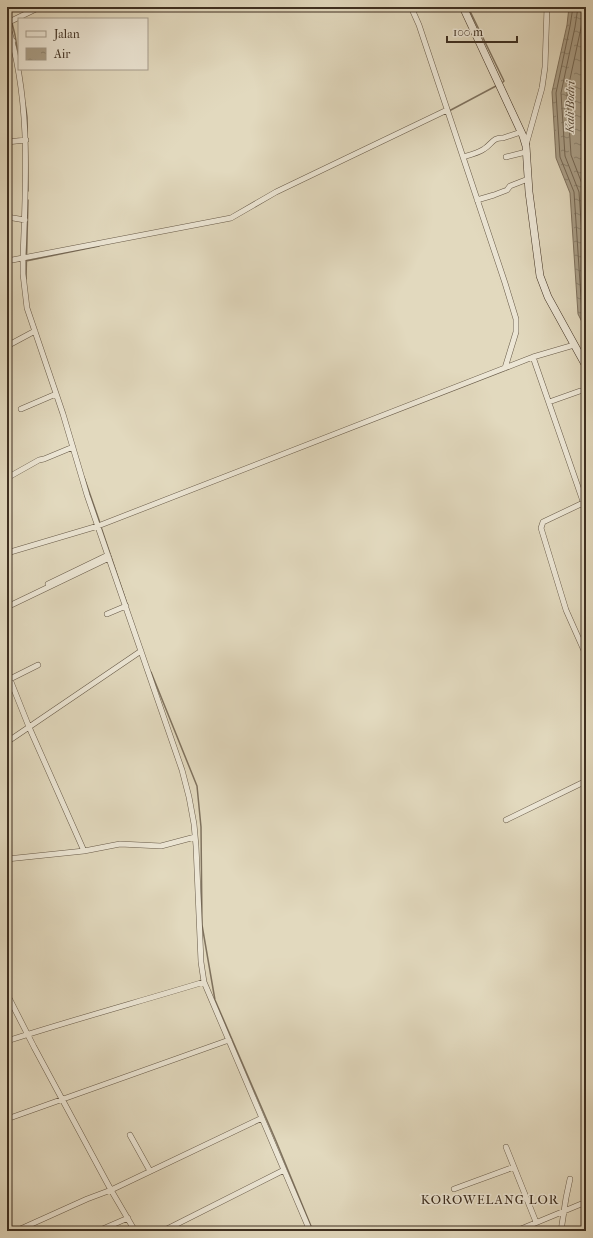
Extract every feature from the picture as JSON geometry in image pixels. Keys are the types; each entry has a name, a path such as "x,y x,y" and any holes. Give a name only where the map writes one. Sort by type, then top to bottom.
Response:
{"street":[{"path":"19,18 40,7"},
{"path":"411,7 463,157 516,320 516,332 505,368"},
{"path":"463,7 521,132 526,149 528,180 540,276 548,297 586,366"},
{"path":"526,149 542,88 547,7"},
{"path":"18,18 8,23 13,41 22,94 26,140 24,220 25,257 23,274 27,308 73,447 103,524 109,556 182,770 189,797 195,837 201,962 204,982 310,1231"},
{"path":"7,43 13,41"},
{"path":"7,261 231,218 276,192 447,110"},
{"path":"463,157 485,149 493,140 521,132"},
{"path":"7,142 26,140"},
{"path":"506,157 526,149"},
{"path":"477,200 494,195 506,190 510,186 528,180"},
{"path":"7,217 24,220"},
{"path":"7,346 35,331"},
{"path":"7,553 103,524 533,357 574,345"},
{"path":"533,357 586,510"},
{"path":"549,402 580,391"},
{"path":"20,409 56,394"},
{"path":"7,478 39,460 44,460 73,447"},
{"path":"583,502 543,522 541,528 566,610 586,655"},
{"path":"7,603 109,556"},
{"path":"7,606 109,556"},
{"path":"107,614 126,606"},
{"path":"7,742 141,651"},
{"path":"10,679 38,665"},
{"path":"7,672 29,728 84,850"},
{"path":"506,820 586,782"},
{"path":"7,859 84,850 120,844 161,846 195,837"},
{"path":"7,1041 204,982"},
{"path":"7,994 58,1092 135,1231"},
{"path":"7,1119 229,1040"},
{"path":"16,1231 87,1199 111,1190 262,1118"},
{"path":"130,1135 150,1171"},
{"path":"506,1146 536,1222"},
{"path":"454,1189 514,1167"},
{"path":"163,1231 284,1170"},
{"path":"561,1231 570,1179"},
{"path":"516,1231 586,1202"},
{"path":"98,1231 128,1218"}],"water":[{"name":"Kali Bodri","path":"569,7 586,7 586,330 578,314 570,193 556,158 552,92 567,25"}],"waterway":[{"path":"468,7 504,81 503,82"},
{"path":"7,8 11,20"},
{"path":"12,23 18,54"},
{"path":"449,111 496,86"},
{"path":"25,103 27,117 28,191"},
{"path":"26,279 28,200"},
{"path":"26,261 99,246"},
{"path":"84,477 100,523"},
{"path":"101,527 127,604"},
{"path":"151,672 197,786 201,827 202,925 215,1000 313,1231"}],"district":[{"name":"KOROWELANG LOR","path":"490,1199"}]}
